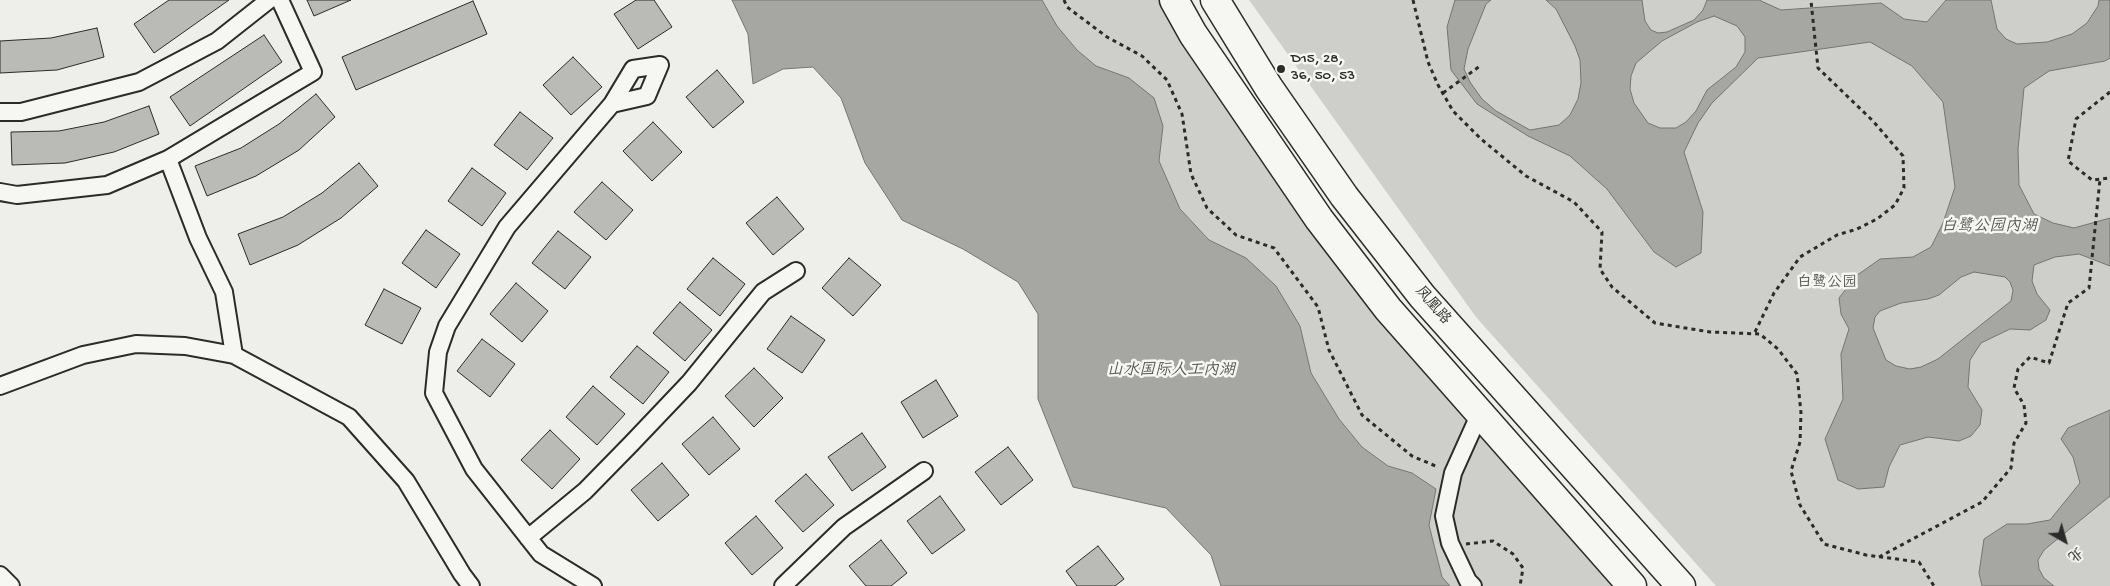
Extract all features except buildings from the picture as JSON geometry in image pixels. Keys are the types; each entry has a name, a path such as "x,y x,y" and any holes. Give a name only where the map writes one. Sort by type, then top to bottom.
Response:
{"highway":[{"path":"1174,0 1193,34 1319,220 1388,309 1632,586"},
{"name":"凤凰路","path":"1215,0 1269,88 1344,196 1422,296 1681,586"}],"street":[{"path":"0,112 21,112 139,82 217,41 269,0"},
{"path":"0,192 17,195 108,185 168,159 313,72 280,0"},
{"path":"593,586 540,554 474,469 434,393 438,352 446,326 507,227 612,104"},
{"path":"168,159 198,238 224,292 234,355"},
{"path":"528,538 585,491 631,444 689,382 763,292 796,271"},
{"path":"0,386 83,355 136,344 185,346 234,355 348,418 406,481 471,586"},
{"path":"1467,584 1452,547 1444,516 1452,473 1480,413"},
{"path":"784,586 844,526 924,471"},
{"path":"0,576 11,586"}],"path":[{"path":"1064,0 1067,6 1107,37 1142,56 1167,80 1182,114 1191,174 1207,208 1236,235 1274,248 1318,307 1329,350 1362,415 1412,456 1452,473"},
{"path":"1413,0 1428,62 1453,111 1481,139 1526,176 1574,202 1602,232 1600,269 1612,287 1655,323 1710,332 1755,332 1778,349 1797,374 1801,413 1800,442 1791,471 1800,505 1824,544 1878,557 1919,562 1934,586"},
{"path":"1755,332 1774,293 1800,257 1816,245 1836,235 1857,229 1877,219 1895,205 1904,188 1903,156 1873,121 1818,68 1811,0"},
{"path":"1443,93 1480,66"},
{"path":"2110,92 2076,119 2068,161 2092,180 2110,178"},
{"path":"1878,557 1982,502 2011,468 2014,443 2026,423 2024,405 2014,388 2018,369 2030,357 2049,363 2068,303 2090,288 2090,265 2100,179"},
{"path":"1452,547 1492,541 1513,554 1523,568 1520,586"}],"green space":[{"path":"1042,0 1163,0 1617,586 1450,586 1442,577 1429,525 1436,489 1412,474 1388,466 1362,447 1339,419 1311,373 1300,326 1246,258 1209,240 1180,209 1159,161 1163,126 1128,78 1096,66 1077,50 1057,26"},
{"name":"白鹭公园","path":"1249,0 2110,0 2110,586 1716,586 1476,317"}],"water":[{"name":"山水国际人工内湖","path":"732,0 1042,0 1057,26 1077,50 1096,66 1129,78 1154,98 1163,126 1159,161 1180,209 1209,240 1246,258 1276,286 1300,326 1311,373 1339,419 1362,447 1388,466 1412,473 1436,489 1429,525 1442,577 1450,586 1221,586 1211,555 1166,508 1073,487 1038,399 1038,314 1018,282 963,249 902,220 865,163 841,98 813,67 783,69 753,84 748,34"},
{"name":"白鹭公园内湖","path":"1455,0 1491,0 1486,4 1468,49 1464,69 1470,82 1482,99 1496,111 1530,130 1559,125 1570,115 1578,99 1581,83 1580,60 1575,46 1556,9 1546,0 1642,0 1645,21 1651,30 1658,33 1667,32 1694,20 1703,10 1707,0 1759,0 1781,10 1881,3 1904,19 1927,22 1946,0 1991,0 1997,29 2006,39 2017,44 2047,42 2072,34 2087,23 2098,6 2099,0 2110,0 2110,58 2105,61 2049,71 2024,88 2018,149 2019,185 2034,214 2053,223 2074,228 2110,218 2110,266 2079,254 2055,257 2034,265 2032,281 2037,294 2050,310 2046,320 2030,330 2010,329 1981,343 1970,360 1968,387 1982,410 1980,425 1971,436 1959,441 1928,437 1900,445 1889,467 1884,487 1858,489 1838,480 1825,439 1843,399 1841,354 1849,329 1841,314 1839,298 1856,276 1880,259 1913,257 1931,247 1943,223 1955,187 1943,102 1912,66 1870,42 1758,58 1712,103 1698,123 1684,152 1703,212 1701,253 1676,267 1654,252 1607,189 1570,156 1528,136 1477,104 1451,70 1447,27","holes":["1714,16 1737,26 1745,37 1745,52 1736,67 1707,90 1696,111 1686,122 1676,128 1660,128 1648,123 1634,103 1630,89 1631,76 1636,63 1662,41 1697,22","1974,272 2005,277 2010,282 2013,290 2011,301 1938,359 1921,367 1910,369 1896,366 1886,360 1873,328 1875,317 1880,311 1901,303 1928,299 1939,295 1961,277"]},
{"path":"2110,410 2110,496 2044,550 2038,560 2039,569 2044,578 2054,586 1982,586 1979,573 1984,539 2007,524 2027,524 2050,520 2080,483 2073,457 2061,439 2068,428"}],"place":[{"name":"D15, 28, 36, 50, 53","path":"1281,69"}]}
